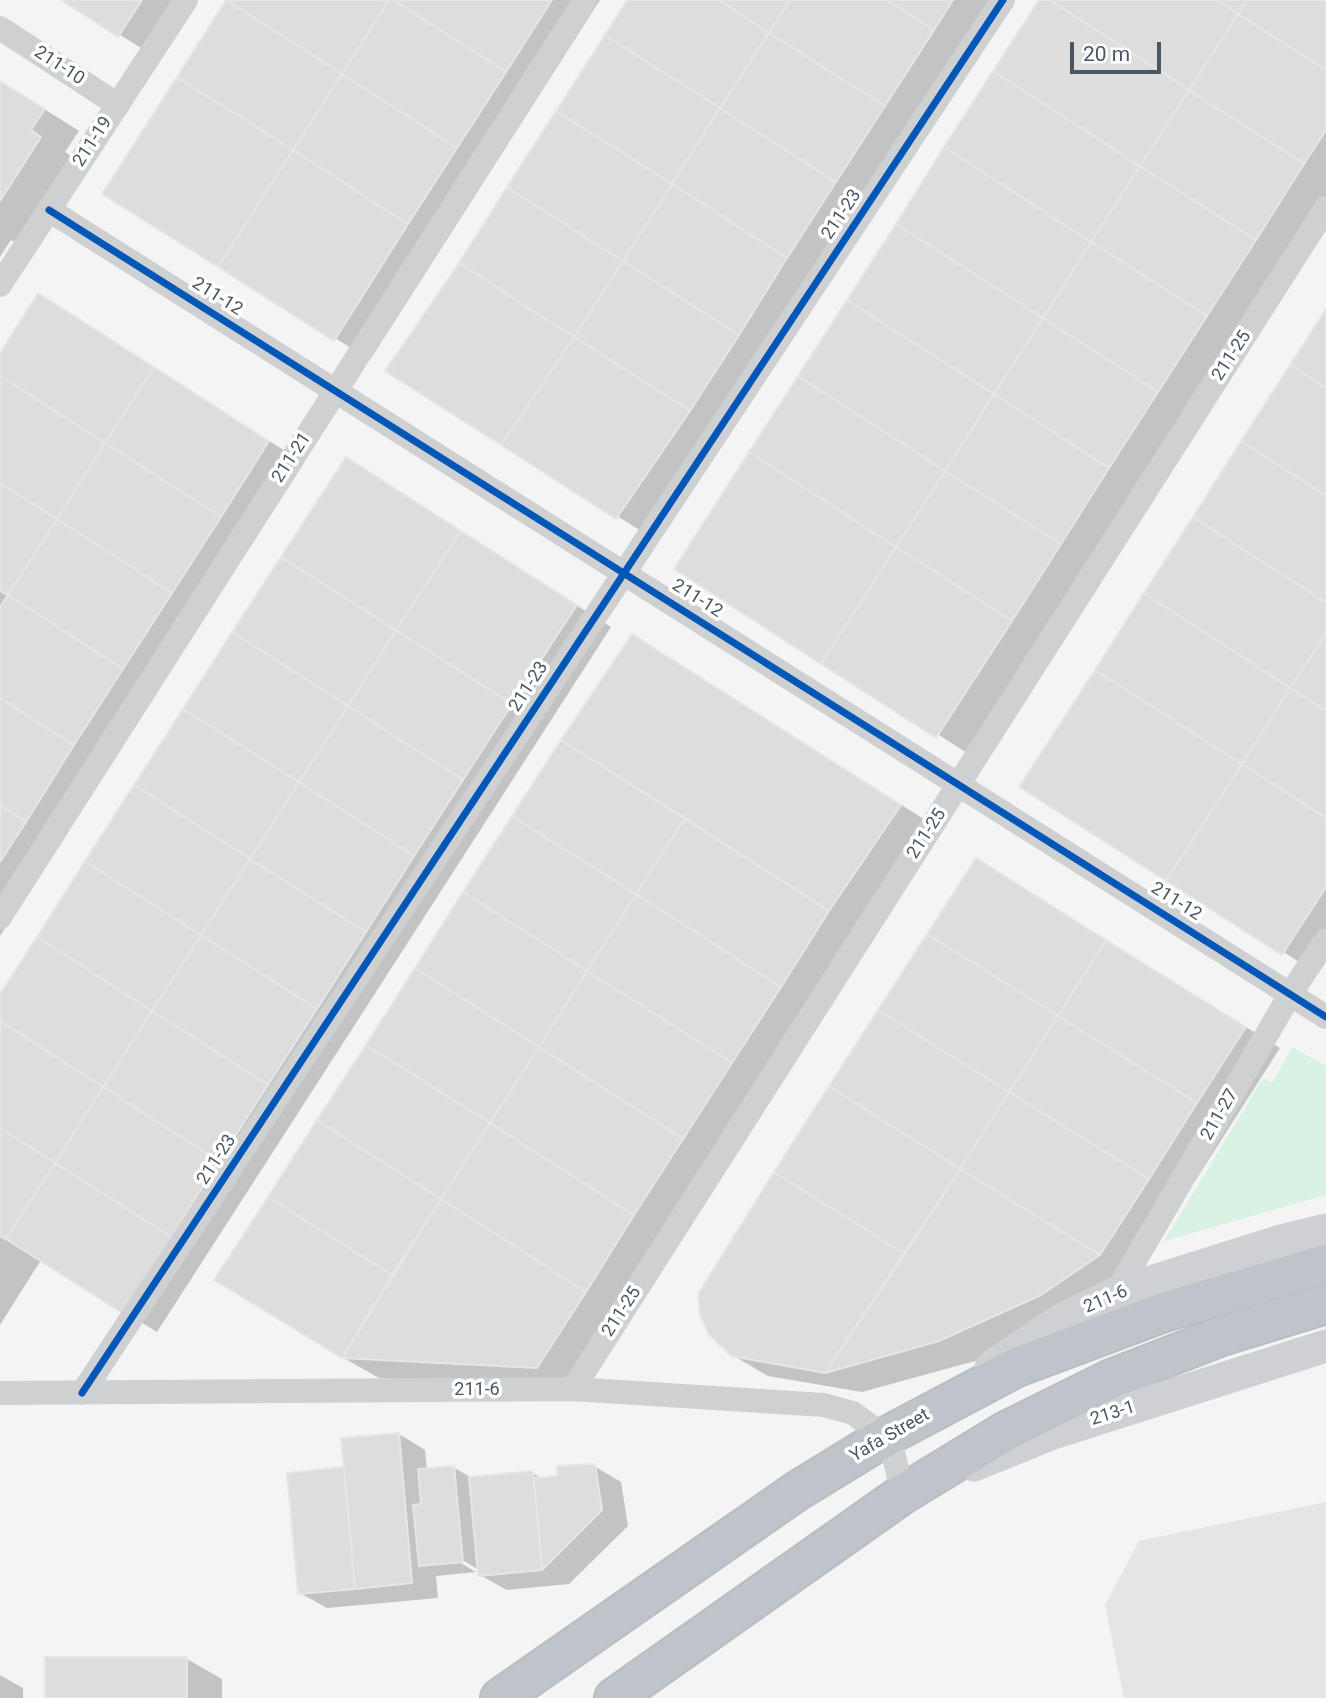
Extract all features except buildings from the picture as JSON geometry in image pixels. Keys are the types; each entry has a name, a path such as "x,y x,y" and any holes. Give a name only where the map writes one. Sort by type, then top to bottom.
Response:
{"highway":[{"name":"Yafa Street","path":"500,1698 797,1491 898,1430 1017,1367 1164,1312 1326,1264"},
{"path":"614,1698 904,1494 1006,1431 1111,1379 1222,1336 1326,1304"}],"main road":[{"name":"211-6","path":"898,1430 1061,1320 1116,1293 1282,1241 1326,1230"},
{"name":"213-1","path":"904,1494 1053,1433 1326,1346"}],"street":[{"name":"211-19","path":"0,285 186,0"},
{"name":"211-21","path":"0,917 585,0"},
{"name":"211-23","path":"82,1392 1003,0"},
{"name":"211-10","path":"0,28 118,105"},
{"name":"211-25","path":"573,1389 1326,208"},
{"name":"211-12","path":"49,210 1326,1017"},
{"name":"211-27","path":"1116,1293 1291,993 1326,940"},
{"name":"211-6","path":"0,1393 573,1389 824,1405 898,1430"},
{"path":"898,1430 892,1448 904,1494"}],"shaded area":[{"path":"1326,1502 1326,1698 1124,1698 1105,1605 1139,1541"}],"green space":[{"path":"1292,1047 1326,1066 1326,1195 1164,1241 1263,1078 1272,1083"}],"cycle path":[{"path":"82,1393 1003,0"},
{"path":"49,210 1326,1017"}]}
